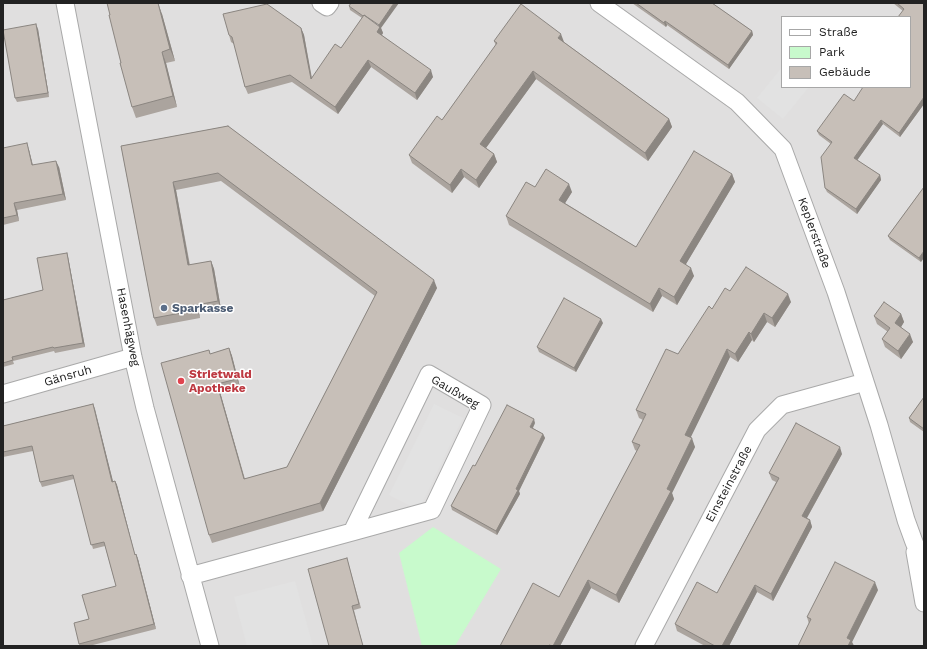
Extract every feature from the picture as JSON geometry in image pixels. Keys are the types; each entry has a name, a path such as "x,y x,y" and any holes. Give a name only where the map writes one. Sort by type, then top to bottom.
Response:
{"street":[{"name":"Hasenhägweg","path":"65,3 144,408 210,646"},
{"path":"321,3 327,8 330,3"},
{"name":"Keplerstraße","path":"599,3 737,102 783,149 836,292 914,542 924,565"},
{"name":"Gänsruh","path":"3,394 133,357"},
{"name":"Gaußweg","path":"190,576 352,532 432,510 482,405 429,374 352,532"},
{"name":"Einsteinstraße","path":"644,646 757,430 782,405 865,382"},
{"name":"Keplerstraße","path":"914,542 924,603"}],"shaded area":[{"path":"3,3 924,3 924,646 3,646"},
{"path":"781,68 781,88 808,88 783,119 757,98"},
{"path":"434,404 463,418 419,510 389,495"},
{"path":"295,581 313,646 247,646 234,597"}],"green space":[{"path":"433,527 501,569 455,646 422,646 399,553"}],"building":[{"path":"107,3 158,3 170,49 162,52 173,96 132,107 120,63"},
{"path":"351,3 394,3 379,25 349,6"},
{"path":"636,3 712,3 752,31 728,65 665,21 664,23"},
{"path":"897,3 924,3 924,97 899,133 881,120 854,158 880,175 856,209 825,188 821,157 832,142 817,131 844,94 854,101 862,88 911,88 911,16 899,16 904,9"},
{"path":"267,4 301,28 311,79 335,44 341,48 364,15 380,27 377,32 431,70 415,93 368,60 335,107 290,75 245,87 232,37 229,35 223,14"},
{"path":"521,4 561,34 558,38 669,119 645,153 533,71 480,144 494,154 476,180 461,169 450,185 409,155 437,116 442,120 497,43 494,41"},
{"path":"36,24 48,93 15,98 3,30"},
{"path":"228,126 434,280 320,503 209,535 161,363 209,350 210,354 229,348 237,379 217,384 244,479 287,467 377,292 218,173 173,182 188,265 211,261 218,301 196,305 197,310 154,318 121,146"},
{"path":"27,143 32,165 56,161 63,194 14,203 17,215 3,218 3,148"},
{"path":"694,151 732,174 680,261 691,268 674,297 659,288 650,304 506,216 526,182 535,187 546,169 569,184 559,200 636,247"},
{"path":"924,187 924,251 919,258 888,236"},
{"path":"67,253 83,343 53,347 12,357 13,360 3,363 3,300 43,290 37,258"},
{"path":"746,267 788,294 772,318 764,313 751,334 749,332 735,354 727,349 685,435 692,438 667,489 671,491 616,595 588,580 553,646 500,646 533,583 559,597 640,445 632,442 646,414 636,410 666,349 678,354 709,306 712,309 725,288 730,291"},
{"path":"564,298 601,319 574,368 537,347"},
{"path":"884,302 901,314 895,323 910,334 898,351 882,339 890,328 874,316"},
{"path":"924,397 924,429 909,418"},
{"path":"93,404 112,482 115,481 154,624 79,644 74,623 89,619 82,595 116,586 104,542 91,545 73,475 40,482 32,446 3,452 3,426"},
{"path":"507,405 534,419 530,427 543,434 516,489 518,490 496,531 451,506 473,465 475,466"},
{"path":"796,423 840,447 802,516 810,520 771,594 755,585 722,646 715,646 675,624 697,582 717,593 779,478 769,473"},
{"path":"347,558 359,604 352,606 363,646 329,646 308,569"},
{"path":"835,562 875,582 847,638 851,640 848,646 798,646 811,619 807,617"}],"place":[{"name":"Sparkasse","path":"164,308"},
{"name":"Strietwald Apotheke","path":"181,381"}]}
